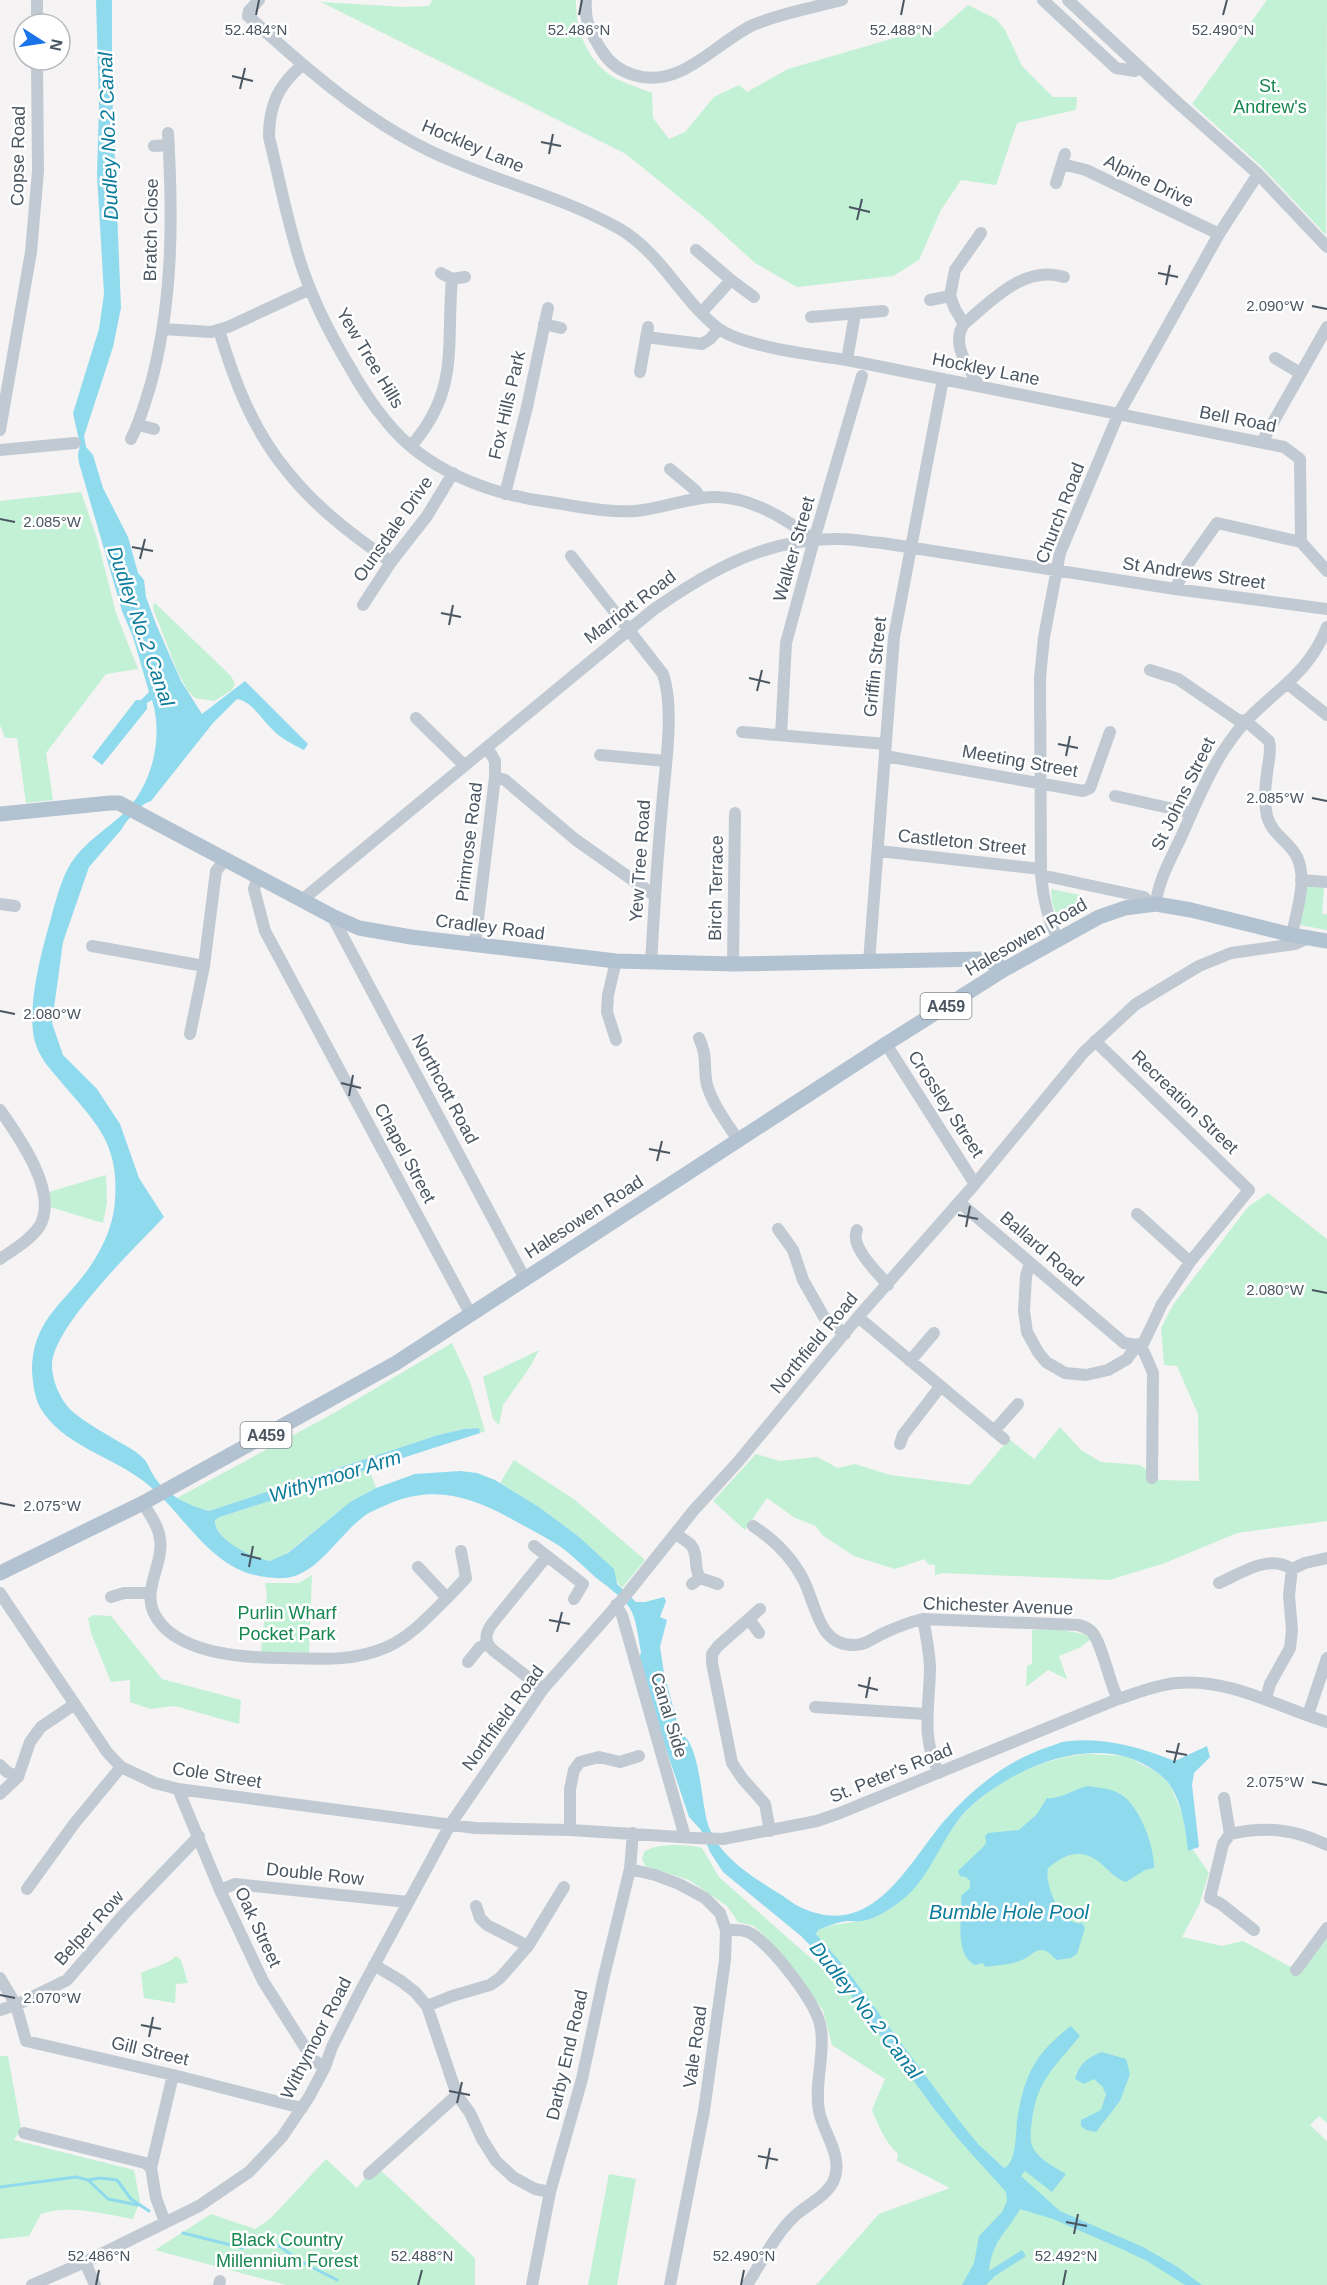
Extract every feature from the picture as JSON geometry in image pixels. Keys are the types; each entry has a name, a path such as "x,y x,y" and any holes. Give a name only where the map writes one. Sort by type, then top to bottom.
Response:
{"main road":[{"name":"Cradley Road","path":"0,814 110,802 123,805 332,916 360,928 411,937 616,962 733,964 984,958 1005,969"},
{"name":"Halesowen Road","path":"0,1574 146,1501 354,1388 471,1315 886,1044 1005,969 1057,938 1099,917 1125,908 1153,904 1191,910 1299,937 1327,941"}],"street":[{"name":"Hockley Lane","path":"259,0 249,11 248,16 302,65 375,118 431,152 564,202 622,231 667,271 702,312 720,329 733,336 786,350 980,386 1118,415"},
{"path":"586,0 585,14 590,32 609,60 614,66 628,73 651,78 679,72 751,26 805,4 842,0"},
{"path":"1043,0 1116,68 1135,71 1139,67"},
{"path":"1068,0 1258,174 1327,247"},
{"name":"Yew Tree Hills","path":"302,65 288,77 274,98 269,123 269,137 292,233 310,289 331,334 361,385 387,422 411,446 478,486 505,494 614,511 634,511 701,498 729,498 759,507 790,522 814,540"},
{"name":"Copse Road","path":"0,430 31,252 38,171 37,72"},
{"name":"Bratch Close","path":"131,439 139,425 158,359 172,225 169,139 154,146"},
{"name":"Alpine Drive","path":"1056,183 1064,159 1219,234"},
{"name":"Church Road","path":"1057,938 1042,898 1041,782 1042,655 1060,553 1118,415 1219,234 1258,174"},
{"path":"964,324 954,309 950,296 955,270 981,233"},
{"path":"696,250 730,280 754,297"},
{"path":"980,386 959,347 959,331 964,324 1012,284 1053,273 1064,276"},
{"path":"411,446 434,416 445,384 450,360 449,314 453,277"},
{"path":"702,312 730,280"},
{"path":"163,328 201,332 219,330 310,289"},
{"path":"930,300 950,296"},
{"name":"Fox Hills Park","path":"505,494 527,407 548,308"},
{"path":"811,317 883,311"},
{"path":"847,360 855,314"},
{"path":"544,324 561,328"},
{"path":"640,372 647,332 702,344 711,339 720,329"},
{"path":"1262,442 1327,329"},
{"path":"219,330 232,372 246,405 286,471 334,520 391,562"},
{"path":"1275,358 1300,373"},
{"name":"Walker Street","path":"781,735 786,643 862,376"},
{"name":"Griffin Street","path":"869,962 894,637 943,379"},
{"name":"Bell Road","path":"1118,415 1284,447 1300,459 1301,542"},
{"path":"139,425 154,429"},
{"path":"0,450 75,443"},
{"path":"670,469 695,489 701,498"},
{"name":"Ounsdale Drive","path":"363,605 391,562 427,516 453,473"},
{"path":"1175,590 1188,564 1217,524 1301,542 1327,571"},
{"name":"Marriott Road","path":"302,900 627,629 684,588 732,561 786,543 841,539 912,547 1056,569"},
{"name":"Yew Tree Road","path":"571,556 663,674 668,690 666,761 654,895 651,963"},
{"name":"St Andrews Street","path":"1056,569 1175,590 1327,609"},
{"name":"St Johns Street","path":"1153,904 1211,772 1229,740 1246,721 1288,684 1321,644 1327,627"},
{"path":"1150,670 1178,678 1238,720 1246,721 1269,741 1267,814 1271,827 1297,857 1301,880 1299,937"},
{"path":"1288,684 1327,715"},
{"path":"416,718 464,765"},
{"name":"Meeting Street","path":"742,732 781,735 885,750 1083,791 1090,788 1110,732"},
{"name":"Primrose Road","path":"475,944 495,777 495,761 487,747"},
{"path":"600,755 666,761"},
{"path":"495,777 505,780 576,840 654,895"},
{"path":"1115,796 1192,813"},
{"name":"Birch Terrace","path":"733,964 735,813"},
{"name":"Castleton Street","path":"879,852 1041,872 1144,897 1153,904"},
{"path":"190,1034 204,966 216,871 225,860"},
{"name":"Chapel Street","path":"258,877 254,889 265,931 471,1315"},
{"path":"1301,880 1327,882"},
{"path":"0,904 15,906"},
{"name":"Northcott Road","path":"332,916 525,1280"},
{"path":"1258,949 1266,943 1270,930"},
{"name":"Northfield Road","path":"450,1825 543,1689 635,1584 858,1317 975,1184 1095,1041 1136,1004 1180,976 1231,953 1294,944 1299,937"},
{"path":"92,946 204,966"},
{"path":"616,962 608,995 607,1012 616,1040"},
{"path":"699,1038 705,1050 704,1067 708,1087 718,1109 738,1140"},
{"name":"Recreation Street","path":"1095,1041 1249,1190 1190,1262"},
{"name":"Crossley Street","path":"886,1044 975,1184"},
{"path":"0,1110 30,1157 43,1186 44,1215 34,1234 0,1259"},
{"name":"Ballard Road","path":"959,1202 1124,1343 1137,1345"},
{"path":"1030,1263 1026,1282 1025,1322 1031,1341 1046,1362 1065,1373 1086,1375 1108,1370 1127,1359 1137,1345 1144,1342 1162,1304 1190,1262 1137,1214"},
{"path":"778,1229 793,1250 803,1281 824,1317 845,1334"},
{"path":"857,1230 854,1236 855,1242 888,1285"},
{"path":"858,1317 999,1435 1018,1404"},
{"path":"910,1361 934,1333"},
{"path":"1137,1345 1144,1352 1153,1373 1155,1387 1152,1478"},
{"path":"900,1444 903,1436 940,1387"},
{"path":"146,1501 160,1537 161,1547 150,1593 150,1603 156,1616 175,1634 191,1643 232,1656 269,1659 337,1659 362,1656 396,1642 429,1616 466,1578 461,1551"},
{"name":"Chichester Avenue","path":"753,1526 770,1539 792,1562 804,1580 823,1630 839,1643 856,1646 903,1625 923,1619 1058,1622 1078,1625 1089,1629 1096,1637 1109,1679 1119,1699"},
{"path":"675,1534 691,1545 696,1556 696,1581 718,1584"},
{"path":"534,1546 583,1584 574,1599"},
{"path":"543,1689 488,1644 486,1636 491,1625 547,1556"},
{"path":"1292,1569 1327,1557"},
{"path":"1219,1583 1257,1566 1272,1562 1292,1569"},
{"path":"418,1567 447,1598"},
{"path":"1266,1698 1270,1684 1290,1648 1292,1630 1289,1595 1292,1569"},
{"name":"Cole Street","path":"0,1593 107,1752 121,1767 155,1783 178,1789 450,1825"},
{"path":"111,1596 124,1593 150,1593"},
{"name":"Canal Side","path":"616,1605 690,1837"},
{"path":"760,1609 718,1646 712,1654 712,1664 732,1763 765,1804 770,1831"},
{"path":"749,1619 759,1633"},
{"path":"923,1619 930,1664 926,1714 929,1745 939,1773"},
{"path":"468,1662 480,1647 488,1644"},
{"path":"1308,1715 1327,1658"},
{"name":"St. Peter's Road","path":"450,1825 723,1839 770,1831 840,1814 1119,1699 1153,1687 1177,1683 1222,1686 1266,1698 1327,1722"},
{"path":"0,1794 18,1777 30,1742 41,1727 75,1704"},
{"path":"815,1707 926,1714"},
{"path":"570,1830 570,1789 574,1770 579,1762 599,1757 620,1762 639,1756"},
{"path":"0,1765 7,1772 18,1777"},
{"path":"27,1889 74,1824 121,1767"},
{"name":"Oak Street","path":"178,1789 220,1890 263,1981 313,2060 325,2067"},
{"path":"1224,1798 1230,1834"},
{"name":"Withymoor Road","path":"32,2285 85,2262 199,2206 249,2172 282,2137 302,2108 325,2067 332,2047 374,1965 450,1825"},
{"path":"1254,1930 1210,1898 1223,1844 1230,1834 1256,1829 1274,1829 1296,1832 1327,1845"},
{"name":"Darby End Road","path":"532,2285 550,2192 582,2079 630,1869 633,1833"},
{"name":"Belper Row","path":"0,2010 16,2005 67,1980 125,1913 199,1836"},
{"path":"630,1869 679,1884 705,1898 720,1913 726,1930 742,1929 753,1935 771,1952 813,2005 821,2026 823,2048 819,2111 837,2166 835,2177 828,2190 795,2216 747,2285"},
{"name":"Double Row","path":"220,1890 235,1884 408,1902"},
{"path":"427,2006 490,1984 500,1978 528,1946 564,1887"},
{"path":"477,1906 480,1918 487,1925 528,1946"},
{"path":"1296,1971 1327,1928"},
{"name":"Vale Road","path":"670,2285 704,2111 725,1960 726,1930"},
{"path":"374,1965 401,1981 427,2006 457,2095 470,2113 482,2139 496,2161 513,2177 535,2189 550,2192"},
{"path":"0,1978 16,2005"},
{"name":"Gill Street","path":"16,2005 26,2042 173,2075 302,2108"},
{"path":"165,2222 156,2198 151,2168 173,2075"},
{"path":"369,2174 457,2095"},
{"path":"24,2133 145,2163 151,2168"},
{"path":"85,2262 95,2285"}],"green space":[{"path":"432,0 576,0 580,33 596,62 613,77 652,93 653,118 669,139 685,132 714,97 739,85 747,92 788,69 908,34 937,32 968,5 996,19 1005,30 1022,66 1053,97 1077,97 1076,110 1017,123 996,185 961,180 941,210 919,260 893,276 797,287 755,263 710,222 626,154 321,2 404,7 429,6"},
{"name":"St. Andrew's","path":"1267,0 1327,0 1326,235 1262,167 1192,104"},
{"path":"81,492 97,538 116,613 138,669 106,674 46,753 53,800 26,803 17,738 5,738 0,725 0,501"},
{"path":"155,603 231,676 235,684 232,690 214,701 195,698 188,691 178,673 154,611"},
{"path":"1310,886 1324,887 1322,914 1327,914 1327,930 1300,925 1305,889"},
{"path":"1051,889 1080,895 1079,911 1072,920 1057,914 1053,906"},
{"path":"106,1175 107,1203 103,1223 50,1207 49,1192"},
{"path":"1268,1193 1327,1239 1327,1521 1237,1533 1165,1563 1109,1580 943,1573 935,1575 935,1565 928,1564 924,1559 895,1569 854,1556 822,1535 816,1526 795,1518 767,1498 745,1530 713,1501 756,1454 780,1461 817,1457 838,1468 855,1464 890,1475 970,1485 1009,1439 1034,1459 1060,1427 1081,1450 1101,1462 1140,1465 1160,1480 1199,1481 1198,1414 1177,1366 1164,1365 1161,1328 1173,1305 1248,1207"},
{"path":"452,1343 470,1382 485,1431 480,1433 478,1428 464,1429 438,1435 209,1511 177,1498 334,1413"},
{"path":"539,1350 503,1405 499,1425 493,1419 483,1377"},
{"path":"514,1460 575,1500 645,1560 622,1588 578,1536 539,1507 500,1483"},
{"path":"369,1468 376,1488 350,1502 281,1558 266,1561 251,1556 226,1540 216,1527 215,1520 220,1517"},
{"name":"Purlin Wharf Pocket Park","path":"312,1575 309,1653 261,1652 267,1594 265,1583 299,1583"},
{"path":"94,1615 111,1616 162,1679 241,1700 239,1724 175,1706 150,1709 130,1702 130,1680 111,1682 91,1633 88,1618"},
{"path":"1055,1629 1084,1634 1091,1639 1081,1647 1059,1656 1067,1679 1048,1670 1026,1687 1027,1666 1032,1664 1032,1630"},
{"path":"1088,1754 1126,1756 1158,1773 1170,1785 1183,1815 1188,1850 1193,1850 1209,1873 1199,1905 1182,1937 1222,1946 1243,1941 1296,1970 1327,1937 1327,2123 1319,2116 1310,2125 1327,2141 1327,2285 816,2285 879,2214 950,2188 897,2161 898,2154 886,2139 872,2110 885,2079 832,2045 823,2010 768,1939 754,1926 738,1922 727,1906 689,1880 645,1866 642,1859 644,1852 656,1847 672,1845 702,1848 719,1877 823,1969 827,1948 816,1934 818,1930 871,1919 897,1904 960,1818 987,1793 1002,1783 1052,1761"},
{"path":"176,1956 181,1960 188,1983 176,1984 175,2003 144,1998 141,1973 164,1964"},
{"path":"0,2056 8,2056 21,2128 14,2140 134,2170 140,2201 133,2219 87,2211 52,2211 41,2214 29,2236 0,2239"},
{"name":"Black Country Millennium Forest","path":"326,2159 357,2188 375,2165 475,2258 475,2285 286,2285 155,2250 211,2214 255,2229 270,2219"},
{"path":"609,2174 636,2179 617,2285 588,2285"}],"water":[{"path":"96,0 112,0 112,89 121,308 113,347 84,436 86,447 93,455 103,488 128,537 138,573 144,580 146,597 156,624 181,681 202,714 245,681 308,744 304,750 286,741 248,703 237,699 213,723 151,801 144,804 126,822 89,867 63,942 52,1023 63,1055 97,1089 120,1124 139,1178 164,1217 98,1288 66,1330 56,1349 52,1365 59,1393 73,1412 142,1457 165,1490 186,1503 209,1511 438,1435 479,1428 480,1433 220,1517 215,1520 216,1527 227,1541 236,1547 270,1561 288,1553 350,1502 376,1488 415,1474 460,1471 477,1473 495,1480 539,1507 578,1536 614,1569 617,1584 636,1602 664,1597 666,1601 660,1617 667,1620 660,1647 664,1673 680,1733 687,1739 697,1762 710,1830 732,1860 762,1883 802,1908 827,1915 849,1914 869,1906 902,1876 945,1820 968,1797 992,1776 1033,1753 1064,1742 1084,1740 1111,1742 1137,1748 1175,1761 1207,1746 1210,1757 1194,1773 1192,1785 1199,1847 1188,1851 1178,1801 1170,1785 1158,1773 1127,1757 1103,1753 1078,1754 1028,1769 984,1795 957,1821 921,1880 898,1903 873,1918 836,1923 818,1930 816,1934 843,1965 957,2118 978,2144 1004,2168 1013,2155 1017,2121 1027,2079 1048,2046 1071,2026 1080,2036 1043,2083 1035,2106 1031,2134 1033,2148 1039,2156 1066,2174 1052,2192 1025,2171 1021,2176 1060,2211 1143,2247 1176,2266 1202,2285 1185,2285 1147,2261 1124,2250 1053,2219 1020,2209 993,2252 989,2271 1022,2250 1026,2256 995,2276 986,2285 962,2285 974,2263 979,2236 1002,2212 1007,2201 1006,2192 935,2110 828,1964 801,1936 723,1872 710,1852 701,1830 689,1817 653,1710 639,1659 641,1652 632,1612 621,1598 565,1550 502,1514 472,1501 441,1495 425,1495 408,1497 366,1515 317,1563 296,1576 278,1578 251,1574 232,1566 207,1547 165,1501 142,1480 74,1441 50,1421 41,1409 34,1390 32,1371 37,1340 50,1316 98,1255 110,1228 114,1209 115,1180 109,1148 103,1135 47,1065 38,1050 33,1032 33,1001 42,950 67,869 82,849 122,815 141,791 153,761 157,730 152,700 147,703 147,709 102,765 92,757 136,700 141,700 149,692 133,637 122,611 79,463 80,445 73,413 99,329 104,294 97,174 99,105"},
{"name":"Bumble Hole Pool","path":"1088,1786 1109,1789 1127,1799 1139,1816 1149,1838 1154,1868 1145,1870 1126,1882 1092,1857 1072,1854 1060,1859 1048,1868 1047,1876 1052,1894 1061,1912 1075,1922 1082,1923 1085,1928 1077,1954 1071,1958 1057,1960 1048,1952 1041,1950 1010,1964 985,1967 983,1963 975,1965 968,1960 964,1952 960,1934 961,1896 970,1888 970,1881 960,1876 958,1871 983,1847 986,1843 985,1836 988,1833 1019,1830 1037,1814 1047,1798"},
{"path":"1102,2052 1126,2059 1130,2074 1120,2101 1096,2132 1086,2130 1081,2126 1081,2120 1101,2110 1106,2094 1102,2086 1094,2079 1084,2084 1075,2079 1085,2062"}],"waterway":[{"path":"0,2187 76,2177 88,2180 100,2178 117,2180 131,2199 149,2211"},
{"path":"88,2180 108,2199 138,2205"},
{"path":"183,2233 243,2248 259,2238 281,2247 298,2260 337,2280"}],"water label":[{"name":"Dudley No.2 Canal","path":"108,136"},
{"name":"Dudley No.2 Canal","path":"141,626"},
{"name":"Withymoor Arm","path":"335,1476"},
{"name":"Dudley No.2 Canal","path":"866,2010"}]}
